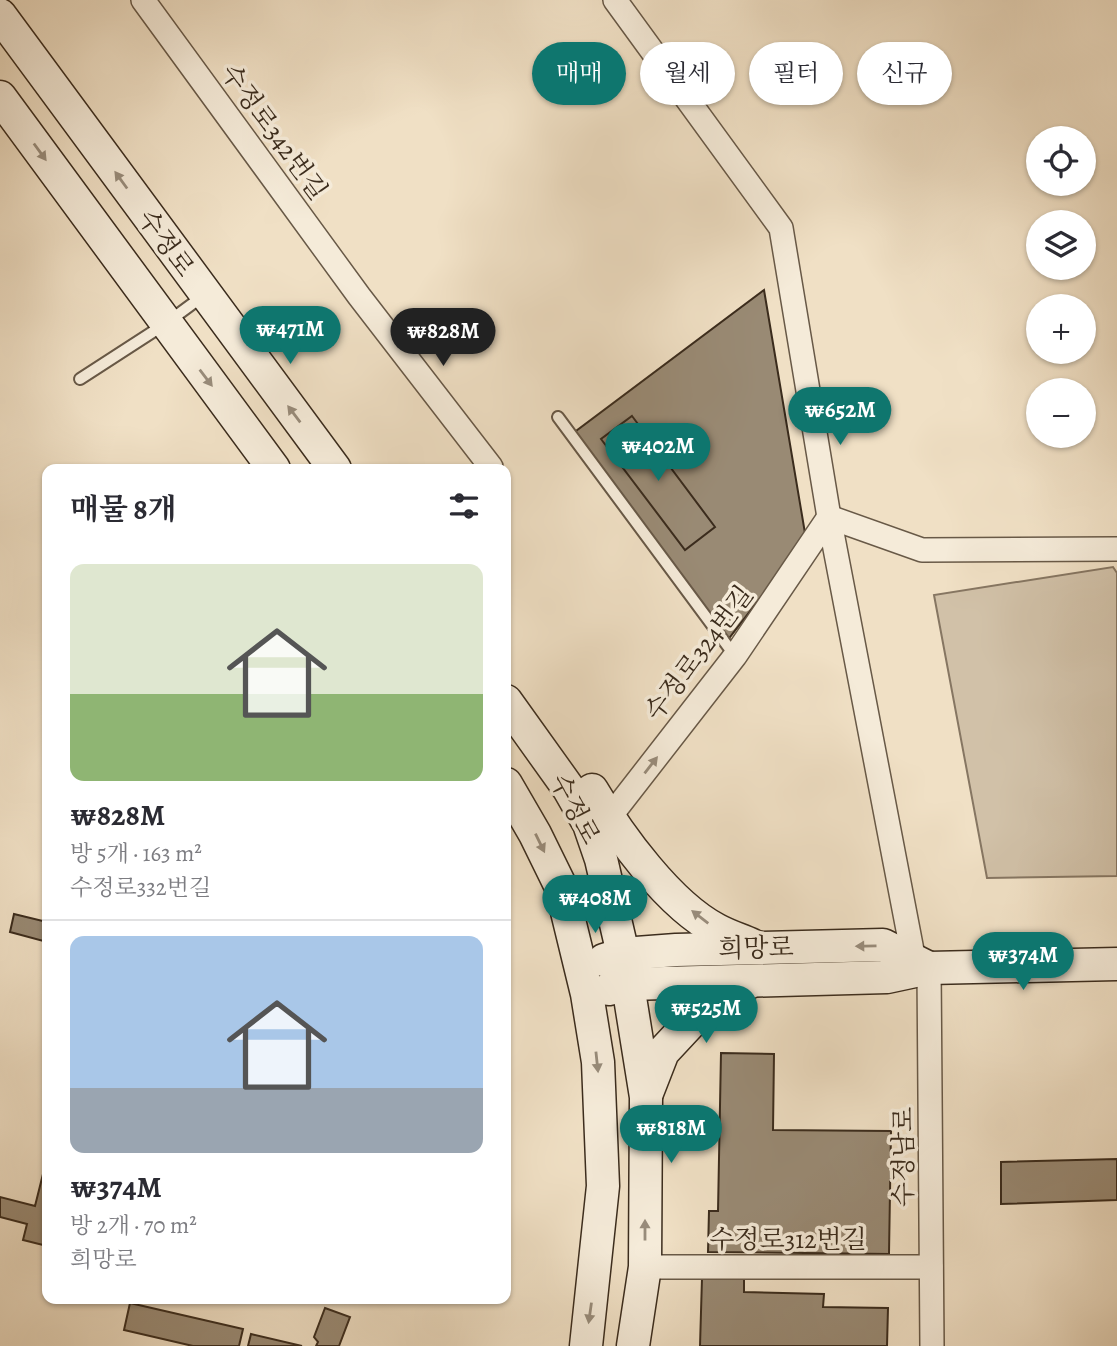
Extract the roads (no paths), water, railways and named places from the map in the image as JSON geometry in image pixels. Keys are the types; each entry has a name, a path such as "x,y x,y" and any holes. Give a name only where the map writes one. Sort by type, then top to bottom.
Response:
{"main road":[{"name":"수정로","path":"0,15 331,464"},
{"name":"수정로","path":"0,97 270,464"},
{"name":"수정로","path":"511,708 569,789 589,824 601,859 626,969 646,1097 645,1266 633,1346"},
{"path":"526,729 579,769 609,818 672,896 716,930 760,948"},
{"name":"수정로","path":"511,793 561,887 584,981 598,1062 603,1186 586,1346"},
{"name":"희망로","path":"584,981 626,969 760,948 883,945 921,965"},
{"name":"희망로","path":"626,969 751,981 887,977 921,965 1117,964"},
{"path":"646,1097 663,1052 704,1008 751,981"}],"street":[{"name":"수정로342번길","path":"143,0 359,296 489,464"},
{"name":"수정남로","path":"615,0 781,228 829,517 921,965 932,1154 932,1346"},
{"path":"829,517 922,550 1117,549"},
{"name":"수정로324번길","path":"609,818 735,656 829,517"},
{"name":"수정로312번길","path":"645,1266 931,1267"}],"lane":[{"path":"80,379 165,324 204,295"},
{"path":"558,417 735,656"}]}
